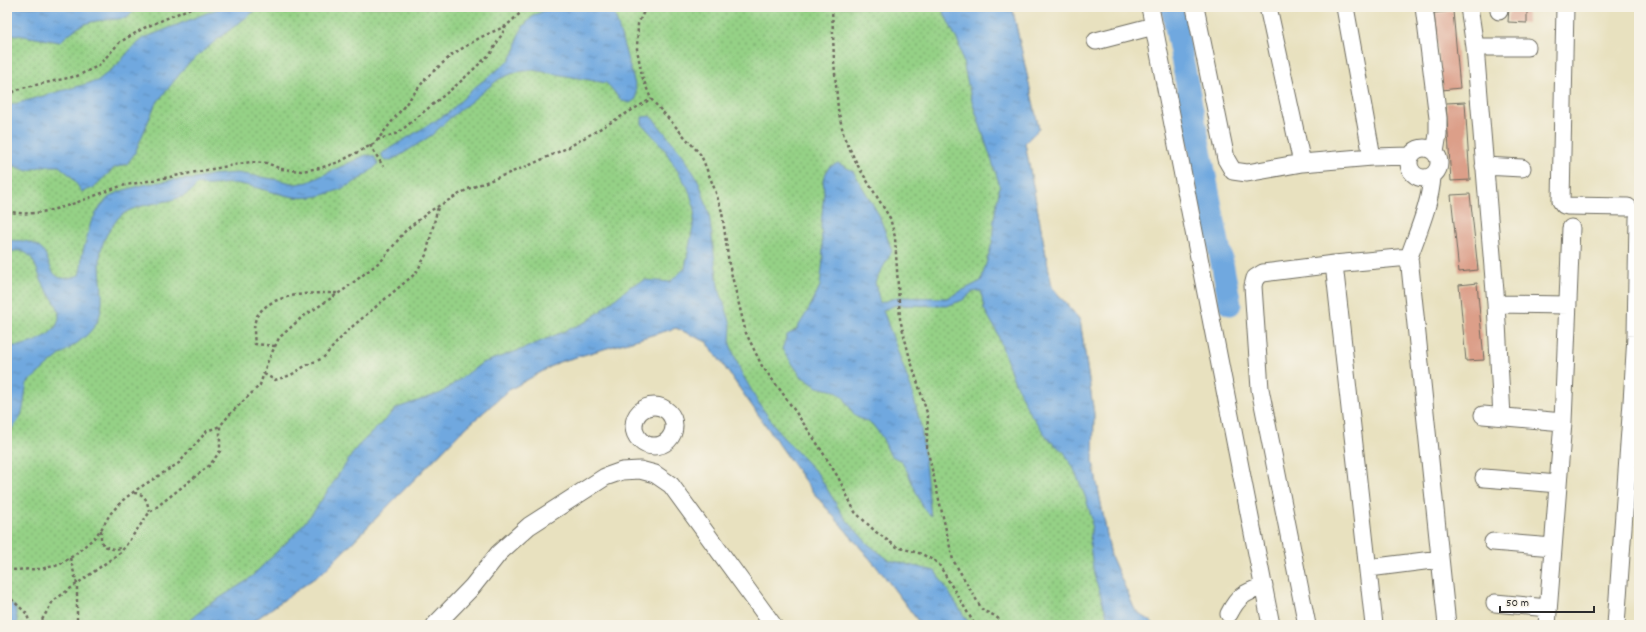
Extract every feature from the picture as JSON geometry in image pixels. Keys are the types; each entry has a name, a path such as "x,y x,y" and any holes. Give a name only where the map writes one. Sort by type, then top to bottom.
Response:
{"street":[{"path":"1150,7 1272,625"},
{"path":"1195,7 1226,159 1233,171 1247,173 1302,163 1372,157 1410,156"},
{"path":"1268,7 1302,163"},
{"path":"1345,7 1372,157"},
{"path":"1424,7 1438,118 1438,134 1435,152"},
{"path":"1469,7 1475,47 1496,304 1502,417"},
{"path":"1565,7 1561,201 1564,205 1568,206 1636,210 1636,336 1616,625"},
{"path":"1096,41 1154,26"},
{"path":"1475,47 1527,47"},
{"path":"1432,177 1422,179 1413,174 1409,166 1410,156 1413,152 1422,148 1431,149 1438,156 1440,166 1432,177 1428,203 1408,257 1447,625"},
{"path":"1484,166 1522,168"},
{"path":"1495,603 1547,617 1563,422 1571,228"},
{"path":"1307,625 1260,389 1253,286 1255,278 1263,273 1408,257"},
{"path":"1334,264 1369,568 1374,625"},
{"path":"1496,304 1568,305"},
{"path":"1482,415 1563,422"},
{"path":"649,472 651,446"},
{"path":"435,625 472,587 499,553 529,526 605,477 622,471 640,470 655,474 671,485 773,625"},
{"path":"1484,478 1558,484"},
{"path":"1493,542 1553,547"},
{"path":"1369,568 1440,560"},
{"path":"1229,614 1239,597 1264,586"}],"path":[{"path":"7,95 22,88 77,76 98,66 120,42 144,28 192,7"},
{"path":"7,211 18,214 43,211 91,198 121,186 250,162 266,163 281,169 301,171 320,168 339,162 377,140 427,76 453,54 481,37 506,26 527,7"},
{"path":"646,7 638,24 637,50 642,76 651,99 701,155 722,212 729,264 746,333 762,366 815,440 838,477 855,512 876,532 897,547 922,554 938,563 975,625"},
{"path":"832,7 838,109 844,137 858,166 890,218 895,237 900,319 909,355 928,416 928,448 947,540 953,560 983,611 992,614 1002,622 1002,625"},
{"path":"377,140 398,133 459,83 491,53 506,26"},
{"path":"7,570 40,569 59,565 94,538 101,530 110,514 123,500 179,462 207,431 220,426 231,413 260,385 279,338 300,318 338,293 382,260 406,230 438,206 468,189 530,165 567,148 651,99"},
{"path":"370,145 383,165"},
{"path":"264,374 275,380 291,375 305,366 323,358 347,331 416,273 426,255 438,206"},
{"path":"275,346 255,344 254,333 257,317 266,307 275,302 294,296 313,293 338,293"},
{"path":"39,625 53,601 121,552 149,513 210,465 220,451 220,426"},
{"path":"134,493 140,493 144,496 148,503 149,513"},
{"path":"101,530 101,540 104,546 113,549 124,548"},
{"path":"70,558 77,584 76,625"},
{"path":"7,595 26,613 31,625"}],"green space":[{"path":"7,7 1012,7 1039,129 1025,143 1052,287 1080,320 1094,414 1093,462 1111,556 1135,610 1154,625 921,625 882,573 812,491 707,342 676,328 559,362 509,390 461,432 323,572 248,625 7,625"}],"water":[{"path":"7,7 135,7 133,12 127,18 84,24 60,42 11,34 7,32"},
{"path":"222,7 260,7 219,38 187,65 155,105 135,153 127,164 114,168 93,188 82,192 71,176 59,166 43,166 27,171 7,163 7,106 97,81 116,66 130,50 144,38"},
{"path":"571,7 604,7 615,15 636,88 636,99 630,103 622,100 606,83 533,70 516,72 499,79 449,119 432,135 401,155 391,160 385,160 382,157 382,153 448,113 475,87 510,60 516,48 518,36 523,27 533,16 545,10"},
{"path":"941,7 1012,7 1039,129 1025,143 1052,287 1080,320 1094,414 1093,462 1111,556 1135,610 1154,625 1110,625 1094,575 1090,545 1092,519 1085,496 1073,467 1064,452 1049,440 1029,412 1013,378 996,330 984,309 981,291 972,292 963,300 947,306 896,305 883,310 912,391 921,427 931,516 923,508 901,461 890,455 882,437 872,424 855,416 844,398 835,391 817,387 801,376 782,349 787,335 796,330 810,307 820,286 823,259 821,225 824,192 823,179 829,167 838,163 853,171 879,215 892,251 875,282 880,303 898,297 947,298 981,281 992,243 994,218 1000,186 971,98 959,44"},
{"path":"651,116 683,155 699,182 709,213 718,286 731,324 730,344 741,372 760,405 782,436 818,474 844,517 868,544 889,560 935,571 970,625 921,625 882,573 812,491 707,342 676,328 559,362 509,390 461,432 323,572 248,625 183,625 207,606 248,580 293,536 315,510 357,447 397,408 441,393 482,363 523,349 588,321 631,286 645,280 670,282 685,268 695,209 688,188 663,147 642,124 642,117"},
{"path":"366,155 374,156 378,164 351,184 328,194 305,198 280,194 235,183 208,185 197,184 190,192 181,197 135,208 118,218 104,240 101,252 100,264 102,300 101,311 97,322 83,339 60,355 27,383 21,416 7,433 7,346 22,345 39,340 53,330 57,324 59,312 56,304 45,288 32,259 28,254 22,251 7,253 7,241 24,241 33,243 44,253 52,271 56,275 61,278 68,278 79,275 82,255 91,222 100,207 108,198 121,191 143,185 173,180 196,179 210,175 237,173 296,184 308,182"},
{"path":"7,601 15,607 18,625 7,625"}],"building":[{"path":"1509,7 1527,7 1527,23 1508,22"},
{"path":"1453,11 1460,88 1442,90 1434,13"},
{"path":"1465,102 1470,180 1451,181 1446,103"},
{"path":"1470,194 1478,270 1459,272 1451,195"},
{"path":"1477,283 1484,360 1466,361 1459,285"}],"waterway":[{"path":"1172,7 1230,304"}]}
